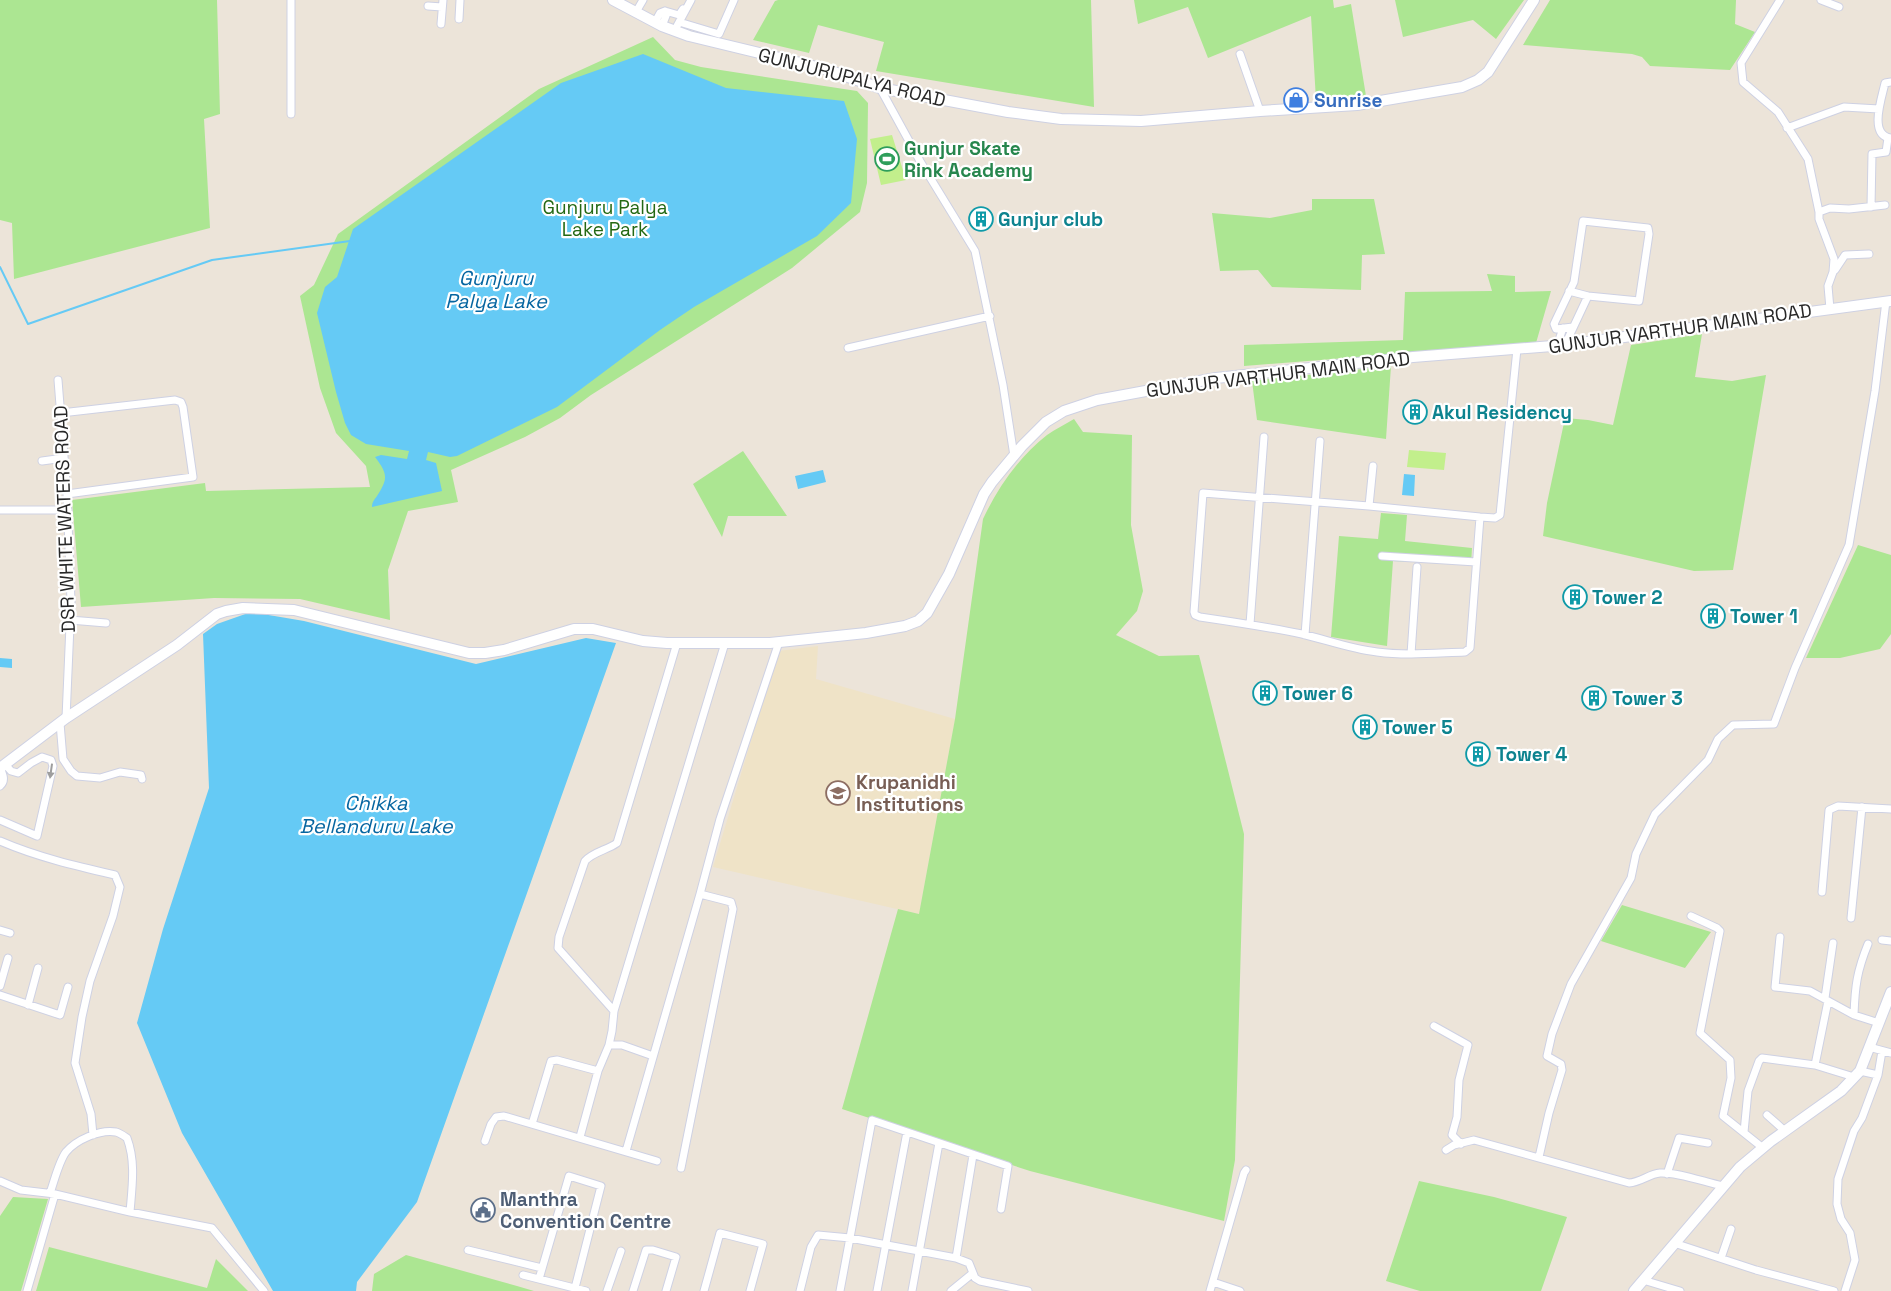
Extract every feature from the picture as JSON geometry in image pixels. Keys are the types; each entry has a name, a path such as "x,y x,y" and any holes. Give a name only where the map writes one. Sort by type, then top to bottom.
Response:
{"main road":[{"name":"GUNJURUPALYA ROAD","path":"613,0 658,24 676,27 698,39 825,69 880,88 1008,112 1061,119 1141,121 1260,110 1356,105 1440,92 1468,85 1488,72 1534,0"},
{"name":"GUNJUR VARTHUR MAIN ROAD","path":"2,767 63,720 177,645 217,614 242,608 294,610 469,653 504,650 574,629 593,629 643,640 677,643 725,643 779,642 879,631 906,626 918,621 927,613 948,574 984,494 992,482 1046,422 1064,411 1097,400 1216,378 1413,357 1561,345 1888,301"},
{"path":"1634,1291 1740,1167 1784,1131 1841,1091 1857,1074 1891,992"}],"street":[{"path":"291,0 291,114"},
{"path":"459,19 460,0"},
{"path":"636,12 643,0"},
{"path":"658,24 666,16 665,11 680,15 689,0"},
{"path":"689,0 676,27 719,34 734,0"},
{"path":"1780,0 1741,63 1743,82 1778,112 1808,159 1819,219 1833,254 1834,272"},
{"path":"1821,0 1839,8"},
{"path":"428,6 442,4 441,24"},
{"path":"1240,54 1260,110"},
{"path":"1870,207 1872,154 1886,152 1889,138 1883,136 1880,132 1879,109 1885,82 1891,82"},
{"path":"880,88 920,161 975,251 990,316 1014,456"},
{"path":"1788,128 1844,107 1879,109"},
{"path":"1819,212 1830,208 1849,209 1885,205"},
{"path":"1569,291 1588,296 1639,301 1649,234 1648,228 1583,221 1574,282 1569,291 1554,324 1556,328 1573,327"},
{"path":"1830,308 1828,286 1845,255 1869,254"},
{"path":"1561,345 1573,327 1588,296"},
{"path":"1539,1157 1562,1070 1561,1064 1550,1058 1546,1053 1552,1034 1572,984 1631,878 1636,854 1655,814 1708,760 1718,739 1734,724 1774,724 1795,668 1850,545 1888,301"},
{"path":"848,348 990,316"},
{"path":"1561,345 1563,328"},
{"path":"1480,517 1470,648 1465,652 1411,654 1377,652 1336,645 1305,635 1195,615 1203,493 1496,518 1500,514 1517,349"},
{"name":"DSR WHITE WATERS ROAD","path":"58,380 68,510 71,602 63,720 63,759 77,776 100,778 120,772 141,775 142,780"},
{"path":"61,413 175,400 181,402 184,407 194,477 67,494"},
{"path":"1250,624 1264,437"},
{"path":"1305,635 1320,441"},
{"path":"42,460 64,458"},
{"path":"1369,506 1373,466"},
{"path":"0,510 68,510"},
{"path":"1382,556 1476,562"},
{"path":"1411,654 1418,567"},
{"path":"70,620 106,623"},
{"path":"626,1151 720,819 779,642"},
{"path":"614,1012 558,948 559,937 585,861 595,853 616,843 677,643"},
{"path":"580,1137 598,1071 609,1045 614,1012 725,643"},
{"path":"0,820 37,836 53,766 51,760 42,757 18,772 2,767"},
{"path":"0,786 4,778 2,767"},
{"path":"1822,892 1829,810 1838,806 1891,809"},
{"path":"1851,918 1862,807"},
{"path":"0,841 50,859 115,875 120,887 113,916 90,981 82,1017 76,1062 91,1114 93,1135"},
{"path":"681,1168 733,909 731,902 700,894"},
{"path":"1691,916 1720,931 1700,1034 1730,1060 1730,1078 1723,1116 1763,1148"},
{"path":"0,930 10,933"},
{"path":"1780,937 1775,987 1810,991 1854,1015 1879,1022"},
{"path":"1882,940 1891,940"},
{"path":"1815,1064 1827,1000 1834,943"},
{"path":"1854,1015 1855,988 1859,966 1868,944"},
{"path":"0,986 8,958"},
{"path":"28,1005 38,968"},
{"path":"0,995 60,1015 68,987"},
{"path":"1434,1026 1468,1045 1459,1080 1457,1117 1452,1134 1461,1144"},
{"path":"609,1045 622,1045 653,1056"},
{"path":"1869,1047 1891,1053"},
{"path":"1845,1291 1855,1260 1850,1233 1841,1219 1837,1204 1838,1179 1854,1131 1862,1118 1878,1075 1882,1051"},
{"path":"1744,1132 1748,1091 1759,1060 1766,1058 1815,1064 1857,1074 1878,1075"},
{"path":"532,1124 551,1061 557,1060 598,1071"},
{"path":"1767,1115 1784,1131"},
{"path":"485,1141 491,1124 496,1117 504,1116 657,1161"},
{"path":"840,1291 872,1120 1008,1166 1001,1210"},
{"path":"27,1291 52,1194 65,1154 72,1147 93,1135 106,1132 118,1132 127,1138 132,1151 133,1182 130,1212"},
{"path":"877,1291 907,1132"},
{"path":"1666,1174 1679,1138 1708,1143"},
{"path":"1446,1150 1454,1145 1474,1140 1629,1183 1636,1182 1652,1174 1666,1174 1722,1186"},
{"path":"912,1291 939,1143"},
{"path":"956,1258 973,1155"},
{"path":"1210,1291 1246,1170"},
{"path":"538,1279 568,1176 600,1186 575,1288"},
{"path":"0,1181 21,1190 52,1194 212,1228 264,1291"},
{"path":"1721,1258 1731,1229"},
{"path":"704,1291 720,1234 763,1244 750,1291"},
{"path":"800,1291 811,1247 818,1235 850,1238 956,1258 969,1263 975,1278 980,1281 1028,1291"},
{"path":"1674,1243 1834,1291"},
{"path":"468,1250 542,1268"},
{"path":"633,1291 646,1250 653,1250 676,1257 666,1291"},
{"path":"607,1291 621,1251"},
{"path":"951,1291 972,1273"},
{"path":"523,1275 586,1291"},
{"path":"1643,1280 1680,1291"},
{"path":"1213,1282 1240,1291"}],"shaded area":[{"name":"Krupanidhi Institutions","path":"818,646 816,679 955,719 919,914 713,867 778,651"}],"green space":[{"path":"0,0 217,0 220,114 204,119 210,228 14,279 12,223 0,220"},
{"path":"1091,0 1094,107 876,71 884,42 818,25 809,53 753,40 775,1"},
{"path":"1134,0 1333,0 1334,8 1351,4 1366,96 1316,100 1311,16 1208,58 1188,7 1138,24"},
{"path":"1395,0 1524,0 1496,39 1473,20 1403,37"},
{"path":"1550,0 1736,0 1735,24 1755,32 1730,70 1650,66 1642,57 1632,54 1523,45"},
{"name":"Gunjuru Palya Lake","path":"653,37 675,60 701,67 857,91 868,103 867,183 860,212 792,268 591,395 560,418 525,437 451,470 458,502 408,511 388,570 390,620 300,599 214,598 81,607 72,500 205,483 206,491 370,487 366,466 336,433 320,388 300,296 314,285 338,234 539,89"},
{"name":"Gunjur Skate Rink Academy","path":"892,135 906,180 881,185 870,139"},
{"path":"1312,199 1374,199 1385,254 1362,255 1361,290 1272,287 1258,270 1220,271 1212,213 1270,218 1312,210"},
{"path":"1487,274 1515,276 1515,292 1551,291 1536,343 1244,366 1244,345 1403,340 1405,292 1492,291"},
{"path":"1702,334 1695,377 1732,381 1766,375 1733,570 1694,571 1543,536 1547,503 1565,418 1613,425 1631,345"},
{"path":"1391,366 1386,439 1257,420 1252,381"},
{"path":"1074,419 1083,432 1132,435 1131,525 1143,591 1137,611 1116,635 1159,656 1199,655 1244,834 1235,1160 1224,1221 1030,1171 842,1109 898,909 919,914 955,719 983,519 1002,484 1027,453 1047,435"},
{"path":"1409,450 1446,453 1444,470 1407,467"},
{"path":"743,451 787,516 728,516 722,537 693,484"},
{"path":"1381,513 1407,515 1405,541 1472,548 1471,565 1393,561 1387,646 1331,637 1339,536 1378,539"},
{"path":"1858,545 1891,555 1891,634 1880,649 1840,658 1806,658"},
{"path":"1622,905 1711,932 1685,968 1601,941"},
{"path":"1419,1181 1494,1197 1567,1217 1541,1291 1420,1291 1386,1281"},
{"path":"13,1197 48,1199 21,1291 0,1291 0,1216"},
{"path":"49,1247 207,1288 216,1259 248,1291 36,1291"},
{"path":"406,1255 534,1291 372,1291 374,1274"}],"water":[{"name":"Gunjuru Palya Lake","path":"643,54 726,88 844,101 857,139 851,203 817,236 694,307 557,407 457,456 450,457 428,452 426,460 436,463 442,491 372,507 373,501 385,480 382,467 375,457 381,455 407,459 409,451 366,444 351,435 345,423 336,392 317,313 325,287 337,277 353,229 561,83"},
{"path":"823,470 826,482 798,489 795,476"},
{"path":"1404,474 1415,475 1414,496 1402,495"},
{"name":"Chikka Bellanduru Lake","path":"251,612 304,621 476,664 586,638 616,643 417,1202 357,1282 356,1291 273,1291 182,1133 137,1023 163,929 209,788 203,634 217,624"},
{"path":"0,658 12,659 12,668 0,667"}],"waterway":[{"path":"0,267 28,324 212,260 350,241"}],"place":[{"name":"Sunrise","path":"1296,100"},
{"name":"Gunjur Skate Rink Academy","path":"887,159"},
{"name":"Gunjur club","path":"981,219"},
{"name":"Akul Residency","path":"1415,412"},
{"name":"Tower 2","path":"1575,597"},
{"name":"Tower 1","path":"1713,616"},
{"name":"Tower 6","path":"1265,693"},
{"name":"Tower 3","path":"1594,698"},
{"name":"Tower 5","path":"1365,727"},
{"name":"Tower 4","path":"1478,754"},
{"name":"Krupanidhi Institutions","path":"838,793"},
{"name":"Manthra Convention Centre","path":"483,1210"}],"park label":[{"name":"Gunjuru Palya Lake Park","path":"605,218"}]}
